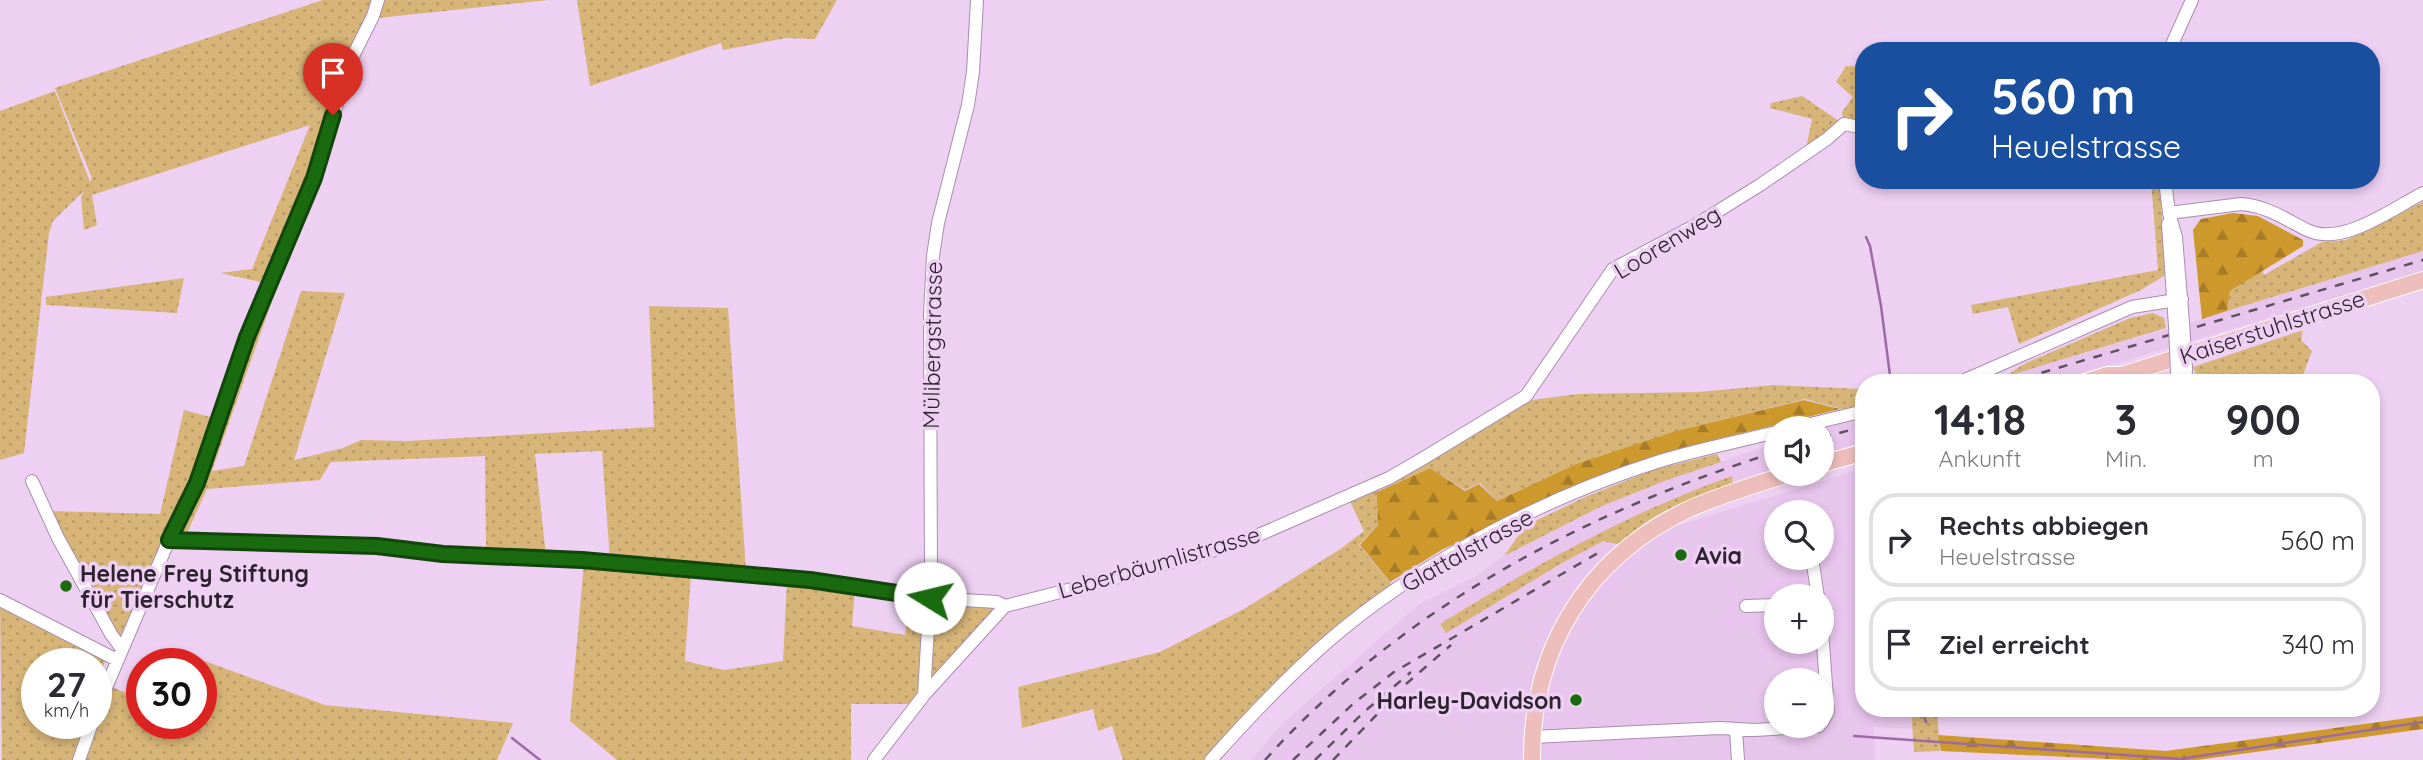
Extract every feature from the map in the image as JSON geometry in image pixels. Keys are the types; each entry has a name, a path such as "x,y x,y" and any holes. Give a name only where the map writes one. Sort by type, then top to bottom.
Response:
{"main road":[{"name":"Kaiserstuhlstrasse","path":"2132,374 2423,280"},
{"path":"1834,461 1855,455"},
{"path":"1532,760 1532,737 1538,695 1559,635 1582,595 1611,562 1646,533 1687,510 1764,482"}],"street":[{"path":"112,673 169,540 197,483 231,381 314,178 351,62 378,0"},
{"name":"Mülibergstrasse","path":"924,695 930,598 930,314 933,256 938,223 968,105 973,72 977,0"},
{"path":"2173,42 2192,0"},
{"name":"Loorenweg","path":"1526,396 1613,269 1694,226 1760,185 1827,139 1844,124 1855,126"},
{"path":"2166,189 2176,237 2179,374"},
{"path":"2169,213 2241,204 2253,205 2266,208 2317,234 2338,235 2423,193"},
{"path":"1979,374 2132,307 2177,299"},
{"name":"Leberbäumlistrasse","path":"1005,606 1119,578 1261,534 1389,478 1526,396"},
{"path":"1834,418 1855,413"},
{"name":"Glattalstrasse","path":"1212,760 1290,677 1343,629 1400,586 1444,559 1545,506 1613,477 1681,455 1764,435"},
{"path":"32,481 58,538 120,654"},
{"path":"169,540 377,546 443,554 582,560 810,580 930,598 997,602 1005,606 924,695 874,760"},
{"path":"0,600 120,654"},
{"path":"1746,607 1764,606"},
{"path":"1532,737 1764,728"},
{"path":"1736,730 1738,760"},
{"path":"79,760 86,739"}],"shaded area":[{"path":"323,0 376,0 315,168 309,168 260,282 220,273 252,269 310,125 92,195 97,225 84,230 81,197 84,191 53,221 49,233 24,453 0,460 0,111 55,91 90,182 92,178 55,88"},
{"path":"382,0 548,0 378,18"},
{"path":"577,0 837,0 815,39 786,38 723,50 721,43 590,86"},
{"path":"1846,66 1855,66 1855,124 1843,120 1842,112 1853,97 1836,82"},
{"path":"1802,96 1839,121 1805,153 1812,119 1770,108 1771,103"},
{"path":"2152,189 2160,189 2167,274 2141,290 2019,344 2008,307 1973,314 1971,305 2158,270"},
{"path":"2423,202 2423,251 2227,311 2230,291 2262,271 2264,275 2322,242 2346,240"},
{"path":"2423,251 2423,272 2080,374 2010,374"},
{"path":"184,278 177,313 46,305 46,297"},
{"path":"271,290 276,290 212,471 244,466 301,291 345,293 294,460 343,448 361,440 406,441 654,427 649,306 728,308 746,571 610,560 602,451 535,454 546,556 173,539","holes":["485,456 486,547 187,533 207,489 320,480 331,462"]},
{"path":"2153,313 2164,318 2166,328 2009,374 2024,364 2130,318"},
{"path":"2303,330 2301,340 2312,351 2303,374 2196,374 2193,367"},
{"path":"1774,385 1855,389 1855,408 1846,410 1805,399 1677,431 1576,464 1497,501 1480,483 1465,490 1430,468 1378,491 1378,525 1359,545 1392,585 1280,681 1204,760 1123,760 1112,726 1098,731 1093,709 1022,728 1018,687 1160,652 1244,609 1339,550 1364,531 1348,497 1524,401 1578,394 1699,392"},
{"path":"184,410 214,418 193,481 121,638 114,635 50,511 160,514"},
{"path":"1855,420 1855,445 1834,451 1834,426"},
{"path":"1764,447 1764,472 1682,498 1644,518 1611,546 1806,486 1834,486 1834,477 1855,471 1855,717 1912,717 1913,729 1874,727 1875,760 1251,760 1284,722 1418,605 1474,577 1504,556 1602,506 1667,480"},
{"path":"1717,454 1721,462 1602,506 1504,556 1525,526 1585,497 1653,470"},
{"path":"1732,476 1733,485 1686,501 1658,515 1621,545 1603,541 1446,633 1440,624 1582,542 1656,507"},
{"path":"584,563 691,573 685,661 724,670 783,661 787,581 855,589 852,626 905,635 910,598 1002,606 914,704 851,704 851,760 617,760 570,721"},
{"path":"0,606 86,648 21,648 21,739 79,739 72,760 2,760"},
{"path":"217,666 325,705 513,723 497,760 84,760 91,739 112,739 112,687 126,693 126,739 217,739"},
{"path":"1912,717 1938,717 1940,751 1914,752"}],"green space":[{"path":"2233,213 2258,216 2303,240 2303,246 2230,291 2227,311 2202,319 2193,230 2201,219"},
{"path":"1804,400 1840,409 1812,416 1764,416 1764,428 1654,458 1443,549 1390,582 1360,545 1378,525 1377,492 1430,468 1465,491 1479,484 1497,501 1576,464 1676,431"},
{"path":"2423,716 2423,729 2197,760 2131,760 1941,751 1938,735 2166,751"}],"waterway":[{"path":"1866,237 1881,306 1890,374"},
{"path":"1924,717 1926,722"},
{"path":"1854,736 2180,759 2423,722"},
{"path":"512,738 540,760"}],"railway":[{"path":"2037,374 2423,260"},
{"path":"1834,435 1855,429"},
{"path":"1265,760 1318,706 1375,656 1436,612 1499,572 1565,536 1634,504 1764,456"},
{"path":"1293,760 1354,703 1394,672 1603,550"},
{"path":"1406,684 1451,645"},
{"path":"1315,760 1364,712 1411,672"},
{"path":"1333,760 1389,702"}],"place":[{"name":"Avia","path":"1681,555"},
{"name":"Helene Frey Stiftung für Tierschutz","path":"66,586"},
{"name":"Harley-Davidson","path":"1576,700"}],"route":[{"path":"333,115 314,178 247,337 197,483 169,540 284,545 346,544 443,554 582,560 810,580 930,598"}]}
